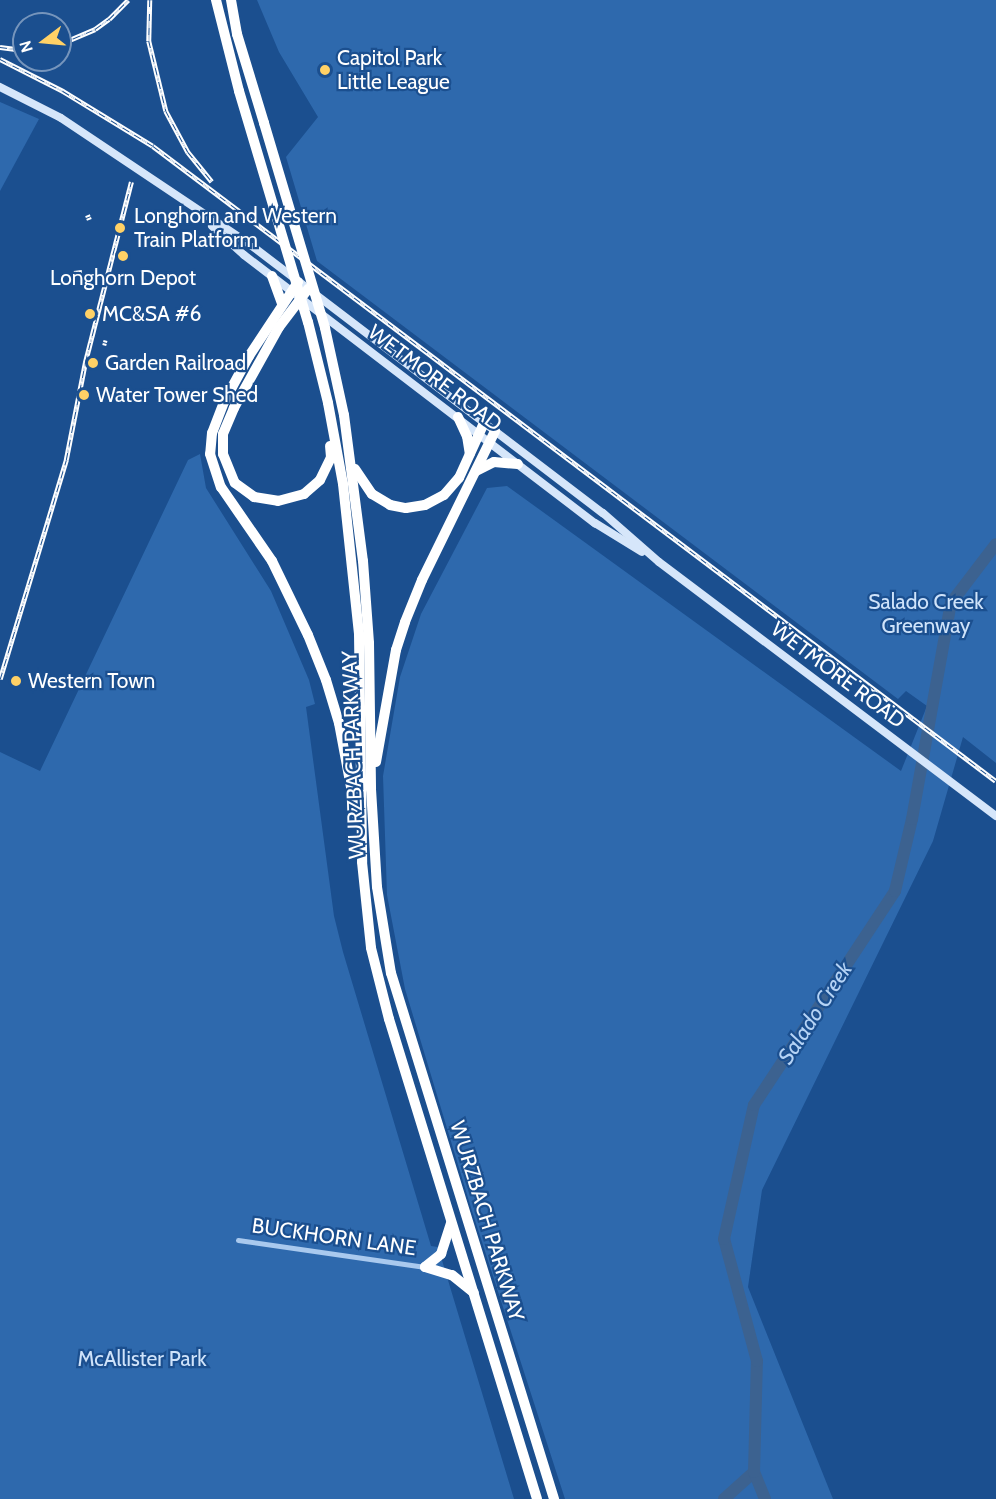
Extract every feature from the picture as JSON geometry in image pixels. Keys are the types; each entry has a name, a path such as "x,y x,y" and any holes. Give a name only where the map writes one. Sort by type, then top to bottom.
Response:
{"highway":[{"name":"WURZBACH PARKWAY","path":"216,0 239,91 308,322 328,404 343,484 359,634 362,862 368,925 381,991 537,1499"},
{"name":"WURZBACH PARKWAY","path":"231,0 237,34 325,327 344,415 363,561 369,643 371,789 377,887 391,973 554,1499"},
{"path":"272,276 282,303"},
{"path":"295,286 282,303 224,402 212,433 210,454 221,487 272,561 326,680 344,745 362,862"},
{"path":"304,293 282,322 234,408 223,434 223,454 235,483 254,497 265,500 291,499 310,490 324,476 331,457 328,404"},
{"path":"282,322 307,312 322,314"},
{"path":"458,417 467,436 470,455"},
{"path":"351,461 363,484 372,494 390,505 406,508 425,505 444,495 459,478 484,423"},
{"path":"371,789 387,695 405,622 422,580 495,431"},
{"path":"474,473 494,462 518,464"},
{"path":"425,1267 441,1254 452,1221"},
{"path":"425,1267 452,1275 475,1294"}],"main road":[{"name":"WETMORE ROAD","path":"0,87 61,118 197,212 252,246 304,293 495,431 603,513 659,562 996,816"},
{"name":"WETMORE ROAD","path":"197,212 244,255 272,276 295,286"},
{"name":"WETMORE ROAD","path":"304,293 322,314 595,524 659,562"}],"street":[{"name":"BUCKHORN LANE","path":"238,1240 425,1267"}],"green space":[{"name":"Salado Creek Greenway","path":"257,0 996,0 996,763 963,737 933,841 762,1190 748,1287 833,1499 565,1499 472,1211 405,989 387,895 383,776 400,677 421,614 487,488 507,486 901,771 927,706 906,691 898,699 317,261 286,157 318,117 279,52"},
{"path":"0,102 39,119 0,191"},
{"name":"McAllister Park","path":"200,454 206,488 271,591 309,680 315,704 306,707 334,916 343,952 431,1246 438,1247 514,1499 0,1499 0,752 40,771 188,460"}],"waterway":[{"name":"Salado Creek","path":"765,1499 754,1472 757,1361 724,1239 754,1105 895,891 912,819 951,603 996,544"},
{"path":"724,1499 754,1472"}],"railway":[{"path":"72,39 95,29 128,0"},
{"path":"150,0 149,41 166,111 188,152 212,182"},
{"path":"0,47 12,48"},
{"path":"0,59 63,91 153,146 996,781"},
{"path":"0,679 66,460 85,363 131,182"},
{"path":"86,218 91,216"},
{"path":"74,273 82,272"},
{"path":"103,342 107,343"}],"place":[{"name":"Capitol Park Little League","path":"325,70"},
{"name":"Longhorn and Western Train Platform","path":"120,228"},
{"name":"Longhorn Depot","path":"123,256"},
{"name":"MC&SA #6","path":"90,314"},
{"name":"Garden Railroad","path":"93,363"},
{"name":"Water Tower Shed","path":"84,395"},
{"name":"Western Town","path":"16,681"}]}
